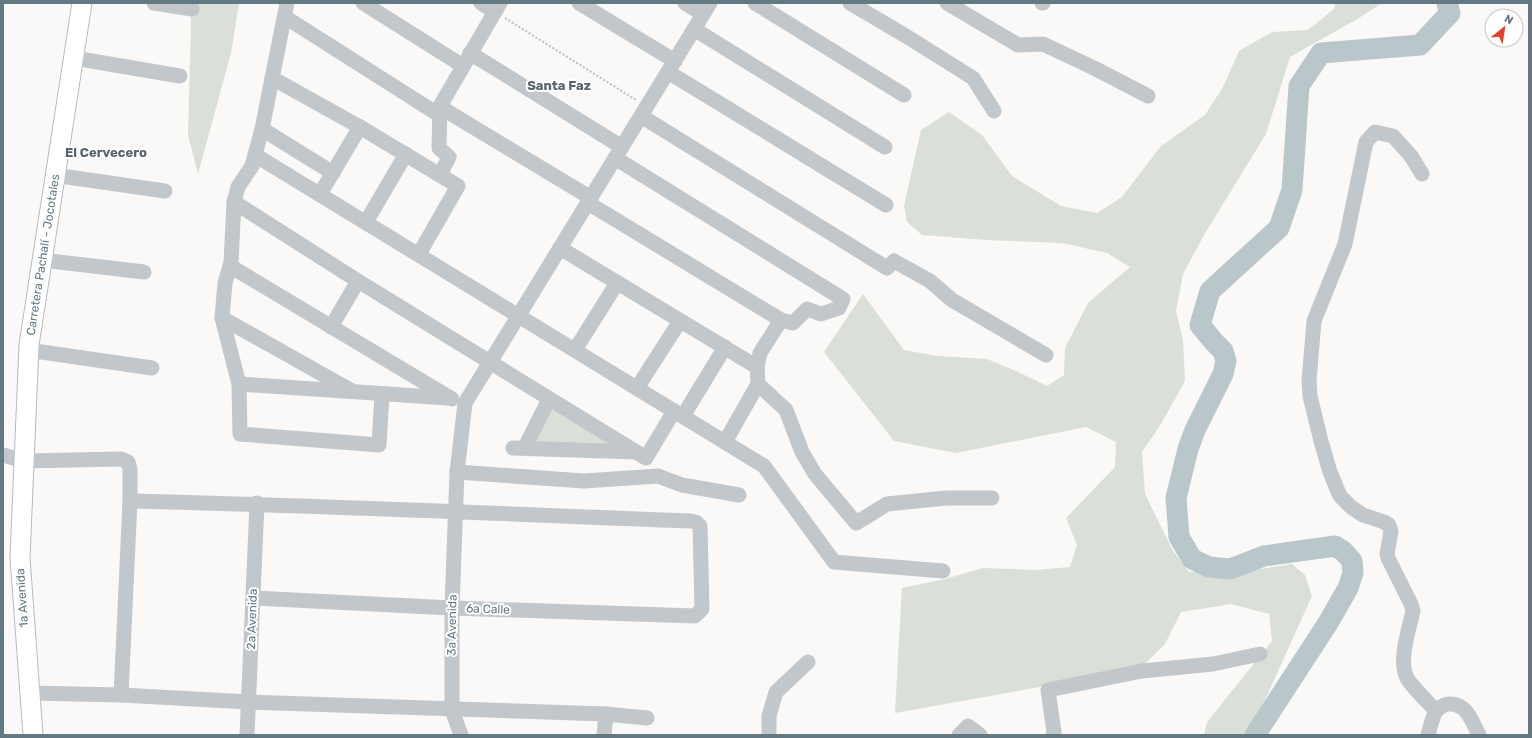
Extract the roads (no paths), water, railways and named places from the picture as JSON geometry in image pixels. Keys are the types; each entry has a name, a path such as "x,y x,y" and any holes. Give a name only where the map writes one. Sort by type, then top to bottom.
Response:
{"main road":[{"name":"Carretera Pachalí - Jocotales","path":"24,461 28,350 54,175 82,3"},
{"name":"1a Avenida","path":"24,461 20,558 33,735"}],"street":[{"path":"154,3 192,9"},
{"path":"363,3 467,60 619,152 843,299 839,308 821,314 807,309 793,323 781,320 440,107"},
{"path":"382,394 379,445 240,434 240,384 222,318 233,242 234,202 238,187 252,166 255,155 262,129 286,10 436,113 497,7 481,3"},
{"path":"579,3 671,66 886,205"},
{"path":"685,3 707,9"},
{"path":"755,3 904,96"},
{"path":"850,3 973,78 994,111"},
{"path":"947,3 1018,45 1043,44 1148,96"},
{"name":"3a Avenida","path":"461,735 452,710 452,608 455,513 465,403 707,9"},
{"path":"694,29 885,147"},
{"path":"74,58 180,76"},
{"path":"272,78 360,127 458,186 419,254"},
{"path":"440,107 439,148 449,157 440,175"},
{"path":"644,111 887,268 894,261 930,281 952,300 1046,355"},
{"path":"320,194 360,127"},
{"path":"262,129 332,173"},
{"path":"1422,174 1411,156 1393,136 1375,132 1366,142 1345,244 1314,321 1309,381 1310,396 1321,441 1330,472 1340,496 1351,507 1363,515 1389,525 1391,531 1387,554 1388,558 1413,611 1403,654 1407,678 1436,711"},
{"path":"366,222 406,154"},
{"path":"255,155 764,466 834,562 943,571"},
{"path":"54,175 165,191"},
{"path":"234,202 358,281 646,458 725,347"},
{"path":"560,248 757,367"},
{"path":"42,260 144,272"},
{"path":"230,266 452,399"},
{"path":"331,327 358,281"},
{"path":"575,350 617,283"},
{"path":"222,318 356,393"},
{"path":"637,388 680,320"},
{"path":"725,442 758,384 757,367 760,353 781,320"},
{"path":"28,350 152,368"},
{"path":"240,384 452,399 470,395"},
{"path":"758,384 786,410 802,452 815,474 856,523 887,504 946,498 992,498"},
{"path":"549,399 519,448 637,452"},
{"path":"3,455 24,461 121,459 128,462 130,469 130,501 122,695"},
{"path":"458,472 584,481 658,476 682,485 739,495"},
{"path":"130,501 258,503 455,513"},
{"name":"2a Avenida","path":"247,735 258,503"},
{"name":"6a Calle","path":"253,598 452,608 695,616 702,609 700,526 696,522 455,513"},
{"path":"1053,735 1054,732 1048,690 1142,671 1213,664 1260,654"},
{"path":"769,735 769,716 776,692 808,662"},
{"path":"29,693 122,695 249,702 452,710 606,714 647,718"},
{"path":"1428,735 1436,711 1445,704 1453,704 1462,707 1469,715 1479,735"},
{"path":"604,735 606,714"},
{"path":"959,735 968,726 980,735"}],"waterway":[{"path":"1255,735 1328,623 1348,588 1353,573 1352,561 1343,551 1335,546 1264,556 1230,569 1209,567 1192,559 1179,537 1176,498 1188,449 1195,430 1223,374 1226,361 1223,351 1200,325 1210,291 1279,228 1292,190 1299,86 1321,53 1420,45 1450,13 1447,3"}],"district":[{"name":"Santa Faz","path":"559,85"},
{"name":"El Cervecero","path":"106,152"}]}
